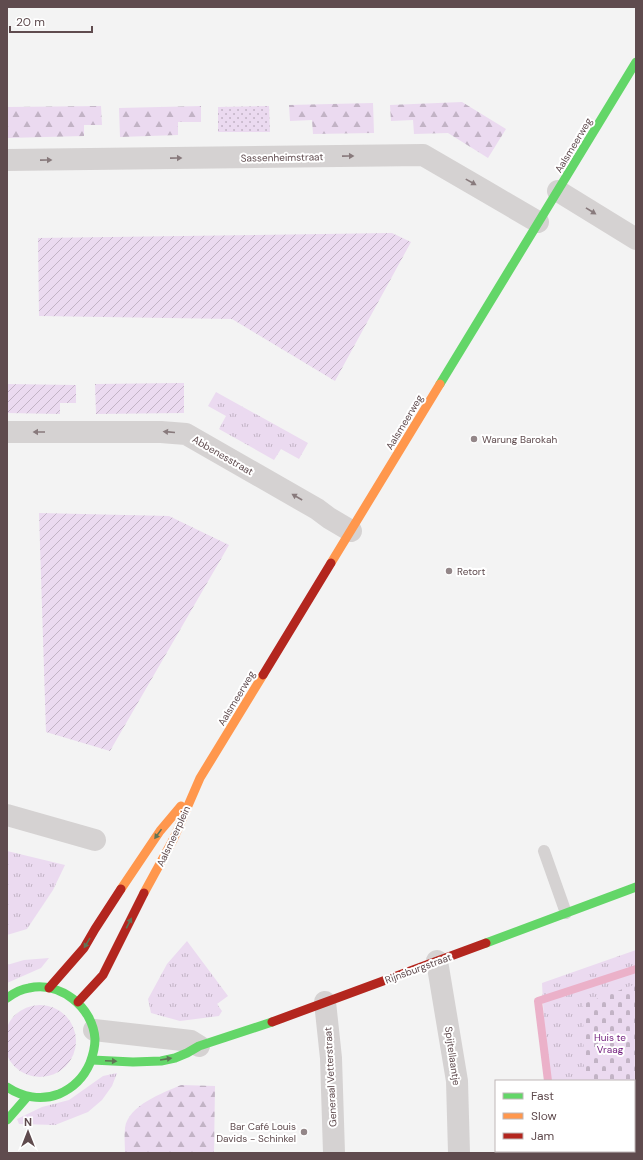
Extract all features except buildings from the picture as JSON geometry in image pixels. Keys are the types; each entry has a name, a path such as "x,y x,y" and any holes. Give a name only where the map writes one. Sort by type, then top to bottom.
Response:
{"main road":[{"name":"Aalsmeerweg","path":"192,793 636,62"},
{"name":"Aalsmeerplein","path":"49,988 84,948 160,831 192,793"},
{"name":"Aalsmeerplein","path":"78,1002 103,975 174,838 192,793"},
{"name":"Rijnsburgstraat","path":"92,1060 142,1062 170,1059 192,1052 199,1046 288,1017 636,887"},
{"path":"7,998 16,992 32,987 49,988 65,993 78,1002 85,1010 94,1030 95,1045 92,1060 82,1078 67,1091 47,1098 27,1097 7,1088"},
{"path":"7,1120 27,1097"}],"street":[{"name":"Sassenheimstraat","path":"7,160 423,155 538,222"},
{"path":"558,191 636,239"},
{"name":"Abbenesstraat","path":"7,432 161,432 186,434 317,509 351,531"},
{"path":"7,815 95,840"},
{"name":"Spijtellaantje","path":"437,961 457,1081 459,1153"},
{"name":"Generaal Vetterstraat","path":"325,1002 331,1058 334,1153"},
{"path":"94,1030 191,1042 199,1046"}],"lane":[{"path":"544,851 566,913"}],"green space":[{"path":"462,102 506,129 488,158 448,133 414,134 413,120 391,121 390,105"},
{"path":"373,103 374,133 313,134 312,120 290,121 289,105"},
{"path":"101,106 102,125 84,125 84,136 7,138 7,107"},
{"path":"201,106 201,122 178,122 178,135 120,137 119,108"},
{"path":"269,106 270,132 218,132 218,107"},
{"path":"392,233 411,242 335,381 232,319 39,316 38,238"},
{"path":"184,383 184,413 96,414 95,384"},
{"path":"7,384 76,385 76,403 60,403 60,414 7,413"},
{"path":"216,392 308,443 299,459 281,449 274,460 219,429 226,416 208,406"},
{"path":"39,513 169,516 229,545 110,751 46,732"},
{"path":"7,851 65,865 53,890 27,929 7,935"},
{"path":"187,941 228,996 217,1004 222,1011 219,1016 180,1021 151,1013 148,999 167,964"},
{"path":"636,950 636,1153 550,1153 635,1152 635,1080 547,1080 542,983"},
{"path":"49,958 41,968 7,983 7,965 24,960"},
{"name":"Huis te Vraag","path":"636,984 636,1153 585,1153 635,1152 635,1080 584,1080 583,1004"},
{"path":"40,1005 60,1011 70,1021 76,1041 70,1061 60,1071 40,1077 20,1071 10,1061 4,1041 10,1021 20,1011"},
{"path":"117,1073 112,1086 102,1100 88,1112 55,1125 19,1124 17,1119 42,1107 69,1100 103,1076"},
{"path":"181,1085 215,1086 214,1153 125,1153 125,1128 132,1113 147,1101"}],"waterway":[{"path":"548,1080 538,1001 636,969"}],"traffic: fast":[{"path":"440,384 636,62"},
{"path":"486,943 636,887"},
{"path":"7,998 23,989 29,988 41,987 63,993 73,999 88,1017 93,1027 95,1039 93,1054 88,1068 78,1082 64,1092 52,1096 32,1097 7,1087"},
{"path":"92,1060 133,1062 161,1061 175,1058 199,1046 272,1022"},
{"path":"7,1120 27,1097"}],"traffic: slow":[{"path":"331,563 440,384"},
{"path":"144,893 174,838 200,778 263,675"},
{"path":"121,889 160,831 181,806"}],"traffic: jam":[{"path":"263,675 331,563"},
{"path":"49,988 84,948 121,889"},
{"path":"78,1002 103,975 144,893"},
{"path":"272,1022 486,943"}],"place":[{"name":"Warung Barokah","path":"474,439"},
{"name":"Retort","path":"449,571"},
{"name":"Bar Café Louis Davids - Schinkel","path":"304,1132"}]}
